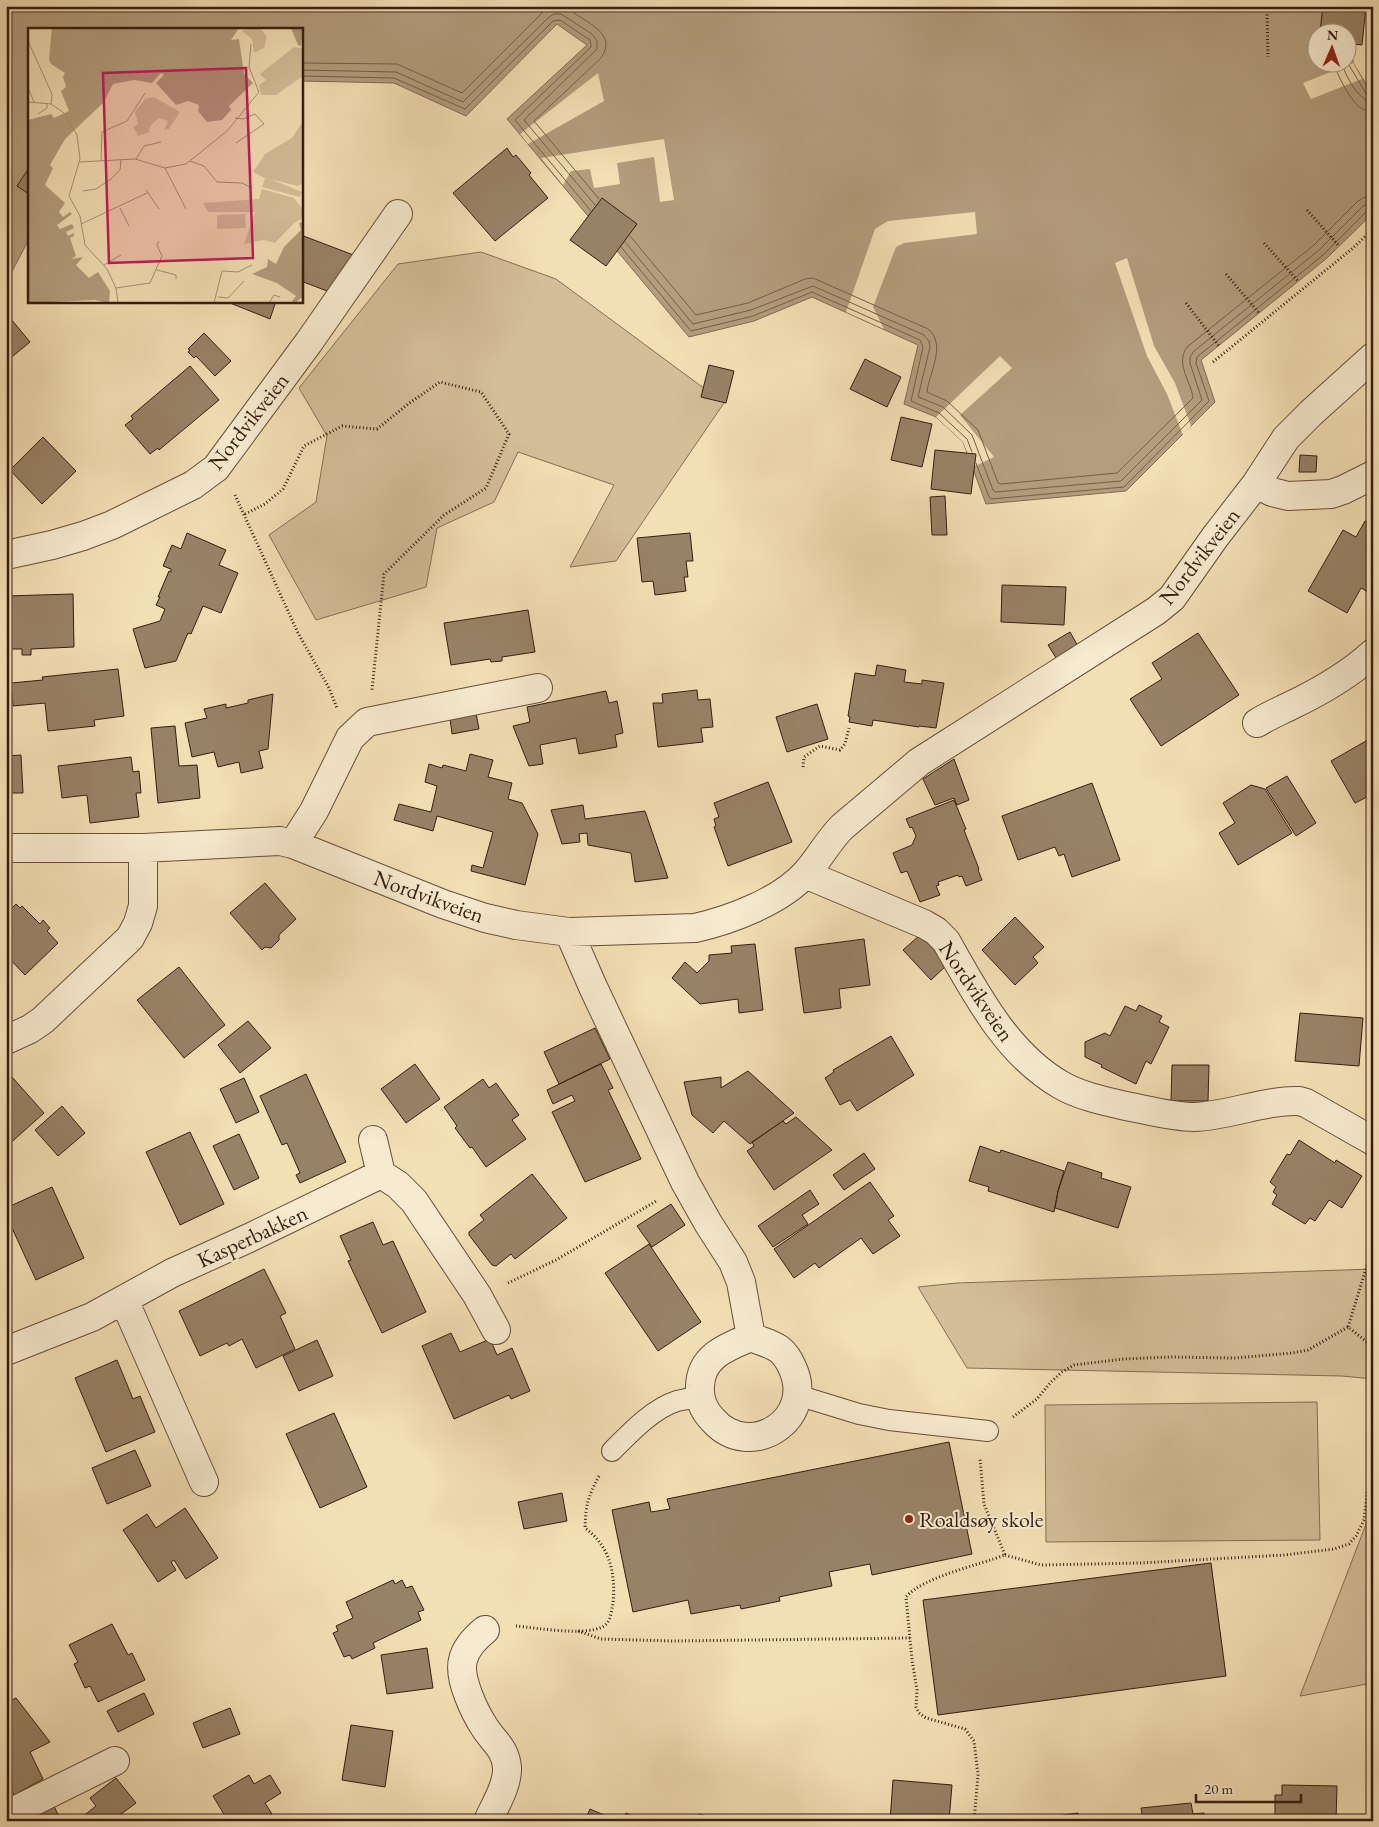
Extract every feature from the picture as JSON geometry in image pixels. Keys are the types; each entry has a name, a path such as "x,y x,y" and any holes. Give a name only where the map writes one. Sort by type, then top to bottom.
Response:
{"street":[{"name":"Nordvikveien","path":"6,554 52,545 84,536 112,525 193,485 216,468 309,342 398,214"},
{"name":"Nordvikveien","path":"6,848 143,848 280,841 293,844 434,900 485,918 516,925 569,932 695,928 710,924 770,900 805,874 831,838 919,762 1156,611 1172,598 1215,537 1256,484 1286,438 1373,357"},
{"path":"1256,484 1272,492 1288,496 1331,494 1373,475"},
{"path":"1257,723 1330,685 1352,671 1373,653"},
{"path":"293,844 314,811 359,730 538,688"},
{"path":"6,1040 30,1029 43,1020 130,938 144,906 143,848"},
{"name":"Nordvikveien","path":"805,874 924,924 936,931 946,941 1002,1033 1032,1064 1062,1086 1080,1094 1112,1103 1194,1117 1299,1102 1373,1141"},
{"path":"569,932 593,987 686,1182 708,1223 733,1262 741,1282 751,1337"},
{"path":"373,1140 381,1174 398,1185 414,1201 477,1295 496,1330"},
{"name":"Kasperbakken","path":"6,1351 92,1316 172,1273 381,1174"},
{"path":"124,1300 204,1482"},
{"path":"751,1337 779,1349 790,1361 799,1388 797,1395 795,1405 788,1418 776,1429 762,1435 747,1437 732,1434 718,1427 708,1415 701,1397 702,1371 712,1357 723,1349 751,1337"},
{"path":"485,1630 474,1639 468,1648 462,1660 462,1667 469,1696 485,1729 501,1746 507,1767 501,1791 488,1821"},
{"path":"6,1814 114,1761"}],"lane":[{"path":"797,1395 859,1414 890,1420 988,1431"},
{"path":"612,1451 630,1432 659,1410 677,1401 701,1397"}],"path":[{"path":"1268,57 1267,8 1320,9"},
{"path":"1307,210 1339,246"},
{"path":"1213,362 1353,248 1373,229"},
{"path":"1264,243 1298,282"},
{"path":"1226,274 1259,313"},
{"path":"1186,304 1219,346"},
{"path":"245,514 265,504 283,488 304,446 342,426 377,429 408,404 440,382 481,392 509,434 486,488 444,515 384,574 374,677 359,730"},
{"path":"216,468 228,480 245,514 298,633 329,688 359,730"},
{"path":"803,768 804,757 820,746 840,750 845,744 849,728"},
{"path":"477,1295 491,1291 556,1260 686,1182"},
{"path":"1005,1555 984,1504 980,1461 981,1441 988,1431 1024,1410 1037,1399 1050,1383 1074,1365 1161,1357 1235,1358 1308,1350 1348,1327 1369,1259 1373,1253"},
{"path":"1348,1327 1373,1347"},
{"path":"974,1821 978,1775 974,1741 965,1729 926,1718 919,1713 916,1707 917,1690 906,1597 912,1590 932,1580 1005,1555 1041,1565 1140,1563 1284,1555 1334,1550 1349,1544 1356,1536 1364,1520 1373,1444"},
{"path":"485,1630 513,1626 578,1631 601,1628 606,1624 612,1612 614,1580 612,1566 601,1543 585,1528 586,1505 589,1492 612,1451"},
{"path":"578,1631 602,1639 673,1641 910,1638"}],"shaded area":[{"path":"481,252 556,279 724,403 616,561 570,567 614,485 518,452 494,502 437,528 426,587 316,620 269,535 316,502 327,436 299,388 398,264"},
{"path":"1373,1269 1373,1379 1342,1376 967,1368 918,1287 957,1283"},
{"path":"1317,1402 1320,1540 1046,1542 1045,1405"},
{"path":"1373,1506 1373,1683 1300,1696"}],"water":[{"path":"6,6 1350,6 1351,22 1306,22 1306,72 1356,72 1356,68 1373,95 1373,213 1327,258 1201,360 1215,402 1126,491 986,504 963,442 936,417 904,404 918,345 812,297 754,321 689,337 507,119 587,45 557,24 466,116 394,83 302,81 302,28 28,28 28,241 6,283"}],"pier":[{"path":"1356,68 1362,79 1311,99 1303,83 1330,72 1356,72"},
{"path":"598,73 604,101 528,144 520,134"},
{"path":"664,139 674,200 660,202 654,157 617,163 620,184 594,188 590,169 571,171 563,185 541,158"},
{"path":"975,212 977,234 904,243 896,247 873,307 884,329 846,312 875,229 888,221"},
{"path":"1127,258 1154,346 1175,383 1191,426 1183,435 1167,394 1147,356 1115,263"},
{"path":"1000,356 1012,368 960,415 994,457 973,467 963,442 936,417"}],"building":[{"path":"1323,6 1366,6 1362,45 1356,44 1356,22 1321,22"},
{"path":"507,148 513,157 516,155 531,173 529,175 548,198 495,241 453,193"},
{"path":"28,170 28,193 17,186"},
{"path":"602,198 637,224 606,266 570,240"},
{"path":"302,235 356,256 340,296 302,281"},
{"path":"230,302 276,302 270,319"},
{"path":"6,313 30,342 7,361 6,360"},
{"path":"204,333 231,361 215,376 196,356 194,358 188,352 190,350 188,349"},
{"path":"865,359 901,377 887,407 850,389"},
{"path":"709,365 734,371 726,403 701,397"},
{"path":"190,366 219,400 159,450 158,448 150,454 125,425 133,419 131,416"},
{"path":"901,417 932,424 922,467 891,460"},
{"path":"43,437 76,471 42,504 10,470"},
{"path":"935,450 976,454 971,494 931,489"},
{"path":"1300,455 1317,456 1316,472 1299,472"},
{"path":"945,496 947,535 932,535 930,497"},
{"path":"1365,521 1373,525 1373,566 1371,569 1373,571 1373,595 1361,588 1347,613 1308,591 1343,530 1356,537"},
{"path":"187,533 226,550 219,565 238,573 221,613 203,606 191,634 188,633 176,661 145,668 133,629 160,621 165,609 156,605 169,571 171,572 171,569 163,566 172,545 181,549"},
{"path":"690,533 693,561 686,561 688,577 684,577 686,591 655,595 653,581 642,582 637,538"},
{"path":"1002,585 1066,587 1064,625 1001,622"},
{"path":"73,594 74,647 31,649 31,655 22,655 22,649 6,649 6,596"},
{"path":"528,610 535,652 502,657 502,661 491,662 490,659 451,665 444,623"},
{"path":"1070,632 1079,648 1058,661 1048,645"},
{"path":"1198,633 1239,695 1161,746 1130,699 1162,679 1152,663"},
{"path":"877,665 906,670 904,682 922,684 922,680 944,683 936,728 873,720 872,726 849,722 850,717 848,716 855,673 875,676"},
{"path":"118,669 124,716 94,720 95,726 48,731 45,703 13,706 11,683 43,680 42,677"},
{"path":"697,690 698,700 710,699 713,727 701,728 703,742 658,747 653,703 663,703 662,694"},
{"path":"606,691 609,703 617,701 623,733 615,735 617,747 579,754 576,738 540,745 543,764 529,766 513,726 530,722 527,707"},
{"path":"273,694 268,749 259,751 263,768 241,773 239,762 218,767 214,752 192,757 185,723 207,718 204,709 226,704 226,708"},
{"path":"817,704 828,739 787,752 776,717"},
{"path":"476,713 479,729 452,734 450,718"},
{"path":"175,726 179,766 197,765 200,798 158,803 151,728"},
{"path":"1373,737 1373,794 1355,803 1331,761"},
{"path":"470,754 493,760 488,777 512,783 508,799 522,803 538,834 525,885 471,871 472,865 483,868 493,832 437,816 433,831 394,820 399,804 431,812 437,786 425,782 429,764 442,768 443,765 466,771"},
{"path":"21,755 23,793 6,793 6,756"},
{"path":"131,757 133,772 139,771 141,793 136,793 139,817 90,823 87,795 62,798 58,766"},
{"path":"954,759 969,800 957,805 954,798 935,805 923,779"},
{"path":"1287,776 1316,823 1296,836 1266,788"},
{"path":"768,782 792,842 728,866 714,827 716,826 714,819 719,817 714,803"},
{"path":"1092,783 1120,860 1072,877 1064,854 1059,856 1055,847 1018,860 1002,816"},
{"path":"1251,785 1265,789 1292,833 1238,865 1219,833 1235,823 1223,803"},
{"path":"954,800 966,829 964,830 982,880 966,886 962,876 959,877 958,875 938,882 939,885 936,886 940,895 920,902 907,871 901,873 893,853 912,845 916,836 906,819"},
{"path":"583,805 585,819 645,811 668,878 635,882 631,853 588,845 587,833 579,834 580,842 562,844 551,810"},
{"path":"265,883 296,919 279,935 279,940 271,948 265,947 262,950 230,913"},
{"path":"16,904 20,908 22,906 40,924 43,920 50,928 47,931 58,943 25,975 6,955 6,914"},
{"path":"1015,917 1044,947 1033,957 1038,963 1015,985 982,950"},
{"path":"920,935 948,964 931,980 903,950"},
{"path":"864,939 870,985 839,989 841,1008 804,1013 795,948"},
{"path":"755,944 763,1010 739,1013 738,999 700,1004 672,978 685,962 697,973 709,961 709,955 732,953 731,946"},
{"path":"179,967 225,1025 184,1058 137,1000"},
{"path":"1139,1005 1162,1016 1159,1022 1169,1027 1151,1064 1146,1061 1136,1084 1085,1057 1085,1042 1105,1033 1110,1036 1125,1006 1136,1011"},
{"path":"1300,1013 1363,1018 1359,1066 1295,1061"},
{"path":"248,1021 271,1048 240,1073 218,1045"},
{"path":"595,1028 610,1059 559,1084 544,1052"},
{"path":"891,1036 914,1075 857,1111 850,1100 840,1105 825,1078 834,1072 833,1070"},
{"path":"415,1064 440,1099 406,1123 381,1089"},
{"path":"601,1064 613,1088 608,1090 641,1159 585,1182 552,1112 575,1101 572,1095 553,1104 547,1090"},
{"path":"1172,1065 1209,1065 1208,1101 1171,1101"},
{"path":"748,1071 794,1113 750,1144 724,1121 713,1133 692,1115 684,1082 721,1077 721,1088"},
{"path":"306,1074 346,1162 300,1183 296,1175 300,1173 287,1143 282,1145 260,1096"},
{"path":"12,1077 44,1113 6,1147 6,1082"},
{"path":"244,1078 259,1112 236,1123 220,1089"},
{"path":"483,1079 489,1088 496,1083 519,1115 512,1120 526,1139 486,1167 455,1128 457,1126 444,1107"},
{"path":"62,1106 85,1133 58,1156 35,1130"},
{"path":"796,1117 832,1150 774,1190 747,1151 754,1146 752,1142 783,1121 786,1124"},
{"path":"190,1132 224,1204 180,1225 146,1152"},
{"path":"239,1134 259,1178 234,1190 213,1146"},
{"path":"1299,1140 1335,1163 1336,1160 1362,1176 1342,1208 1329,1200 1315,1221 1310,1218 1305,1224 1272,1204 1277,1195 1273,1192 1276,1187 1270,1182 1287,1154 1290,1155"},
{"path":"980,1146 1000,1153 1001,1150 1064,1171 1054,1212 988,1191 989,1187 969,1181"},
{"path":"864,1153 875,1169 844,1190 833,1175"},
{"path":"1068,1162 1102,1173 1101,1178 1131,1187 1118,1228 1055,1208 1058,1191"},
{"path":"532,1174 567,1218 515,1259 511,1254 496,1266 492,1265 469,1235 469,1232 484,1220 480,1215"},
{"path":"870,1182 894,1216 888,1220 900,1236 873,1254 861,1238 819,1268 815,1263 794,1278 774,1249"},
{"path":"52,1187 84,1258 36,1280 6,1215 6,1208"},
{"path":"810,1190 819,1204 802,1215 808,1224 773,1247 758,1226"},
{"path":"671,1204 685,1225 652,1247 637,1226"},
{"path":"373,1222 383,1245 393,1241 426,1312 382,1333 348,1261 351,1260 340,1236"},
{"path":"649,1244 701,1322 658,1351 605,1273"},
{"path":"264,1269 286,1313 280,1316 295,1349 256,1368 242,1339 229,1346 227,1343 200,1356 179,1311"},
{"path":"451,1333 460,1352 490,1339 497,1355 512,1348 530,1391 511,1399 509,1395 454,1419 422,1346"},
{"path":"317,1340 333,1376 299,1391 283,1356"},
{"path":"117,1360 133,1399 140,1396 155,1432 106,1452 75,1378"},
{"path":"334,1413 367,1487 320,1508 286,1434"},
{"path":"949,1442 972,1554 872,1575 870,1564 829,1572 832,1586 779,1597 780,1601 741,1609 740,1605 691,1614 688,1600 633,1612 612,1510 649,1502 651,1512 670,1509 667,1499"},
{"path":"135,1450 151,1486 107,1504 92,1468"},
{"path":"562,1493 567,1521 524,1529 518,1502"},
{"path":"185,1508 218,1558 186,1579 174,1560 171,1562 176,1570 158,1582 123,1530 147,1514 156,1528"},
{"path":"1211,1563 1226,1676 938,1715 923,1600"},
{"path":"393,1580 395,1584 402,1580 406,1588 412,1586 424,1610 418,1612 421,1620 373,1643 375,1648 352,1659 350,1655 344,1657 333,1633 338,1631 336,1626 353,1618 346,1602"},
{"path":"112,1624 128,1655 132,1653 145,1680 98,1702 90,1686 85,1688 74,1664 78,1662 69,1645"},
{"path":"427,1648 433,1688 387,1694 381,1655"},
{"path":"144,1693 154,1714 118,1732 107,1711"},
{"path":"16,1698 50,1742 30,1752 43,1779 14,1795 6,1780 6,1703"},
{"path":"230,1708 240,1734 203,1748 193,1723"},
{"path":"351,1725 393,1731 385,1787 342,1780"},
{"path":"249,1775 254,1784 270,1775 281,1793 265,1803 272,1814 261,1821 228,1821 213,1796"},
{"path":"116,1778 136,1803 121,1814 126,1821 77,1821 96,1806 90,1798"},
{"path":"893,1780 952,1785 949,1821 890,1821"},
{"path":"1282,1785 1337,1786 1336,1821 1275,1819 1275,1795 1282,1795"},
{"path":"52,1802 61,1821 13,1821"},
{"path":"1191,1803 1193,1814 1204,1813 1205,1821 1143,1821 1141,1808"},
{"path":"590,1809 618,1821 585,1821"},
{"path":"626,1813 644,1821 622,1821"},
{"path":"1078,1813 1079,1821 1017,1821"},
{"path":"699,1814 728,1821 697,1821"}],"place":[{"name":"Roaldsøy skole","path":"909,1519"}]}
